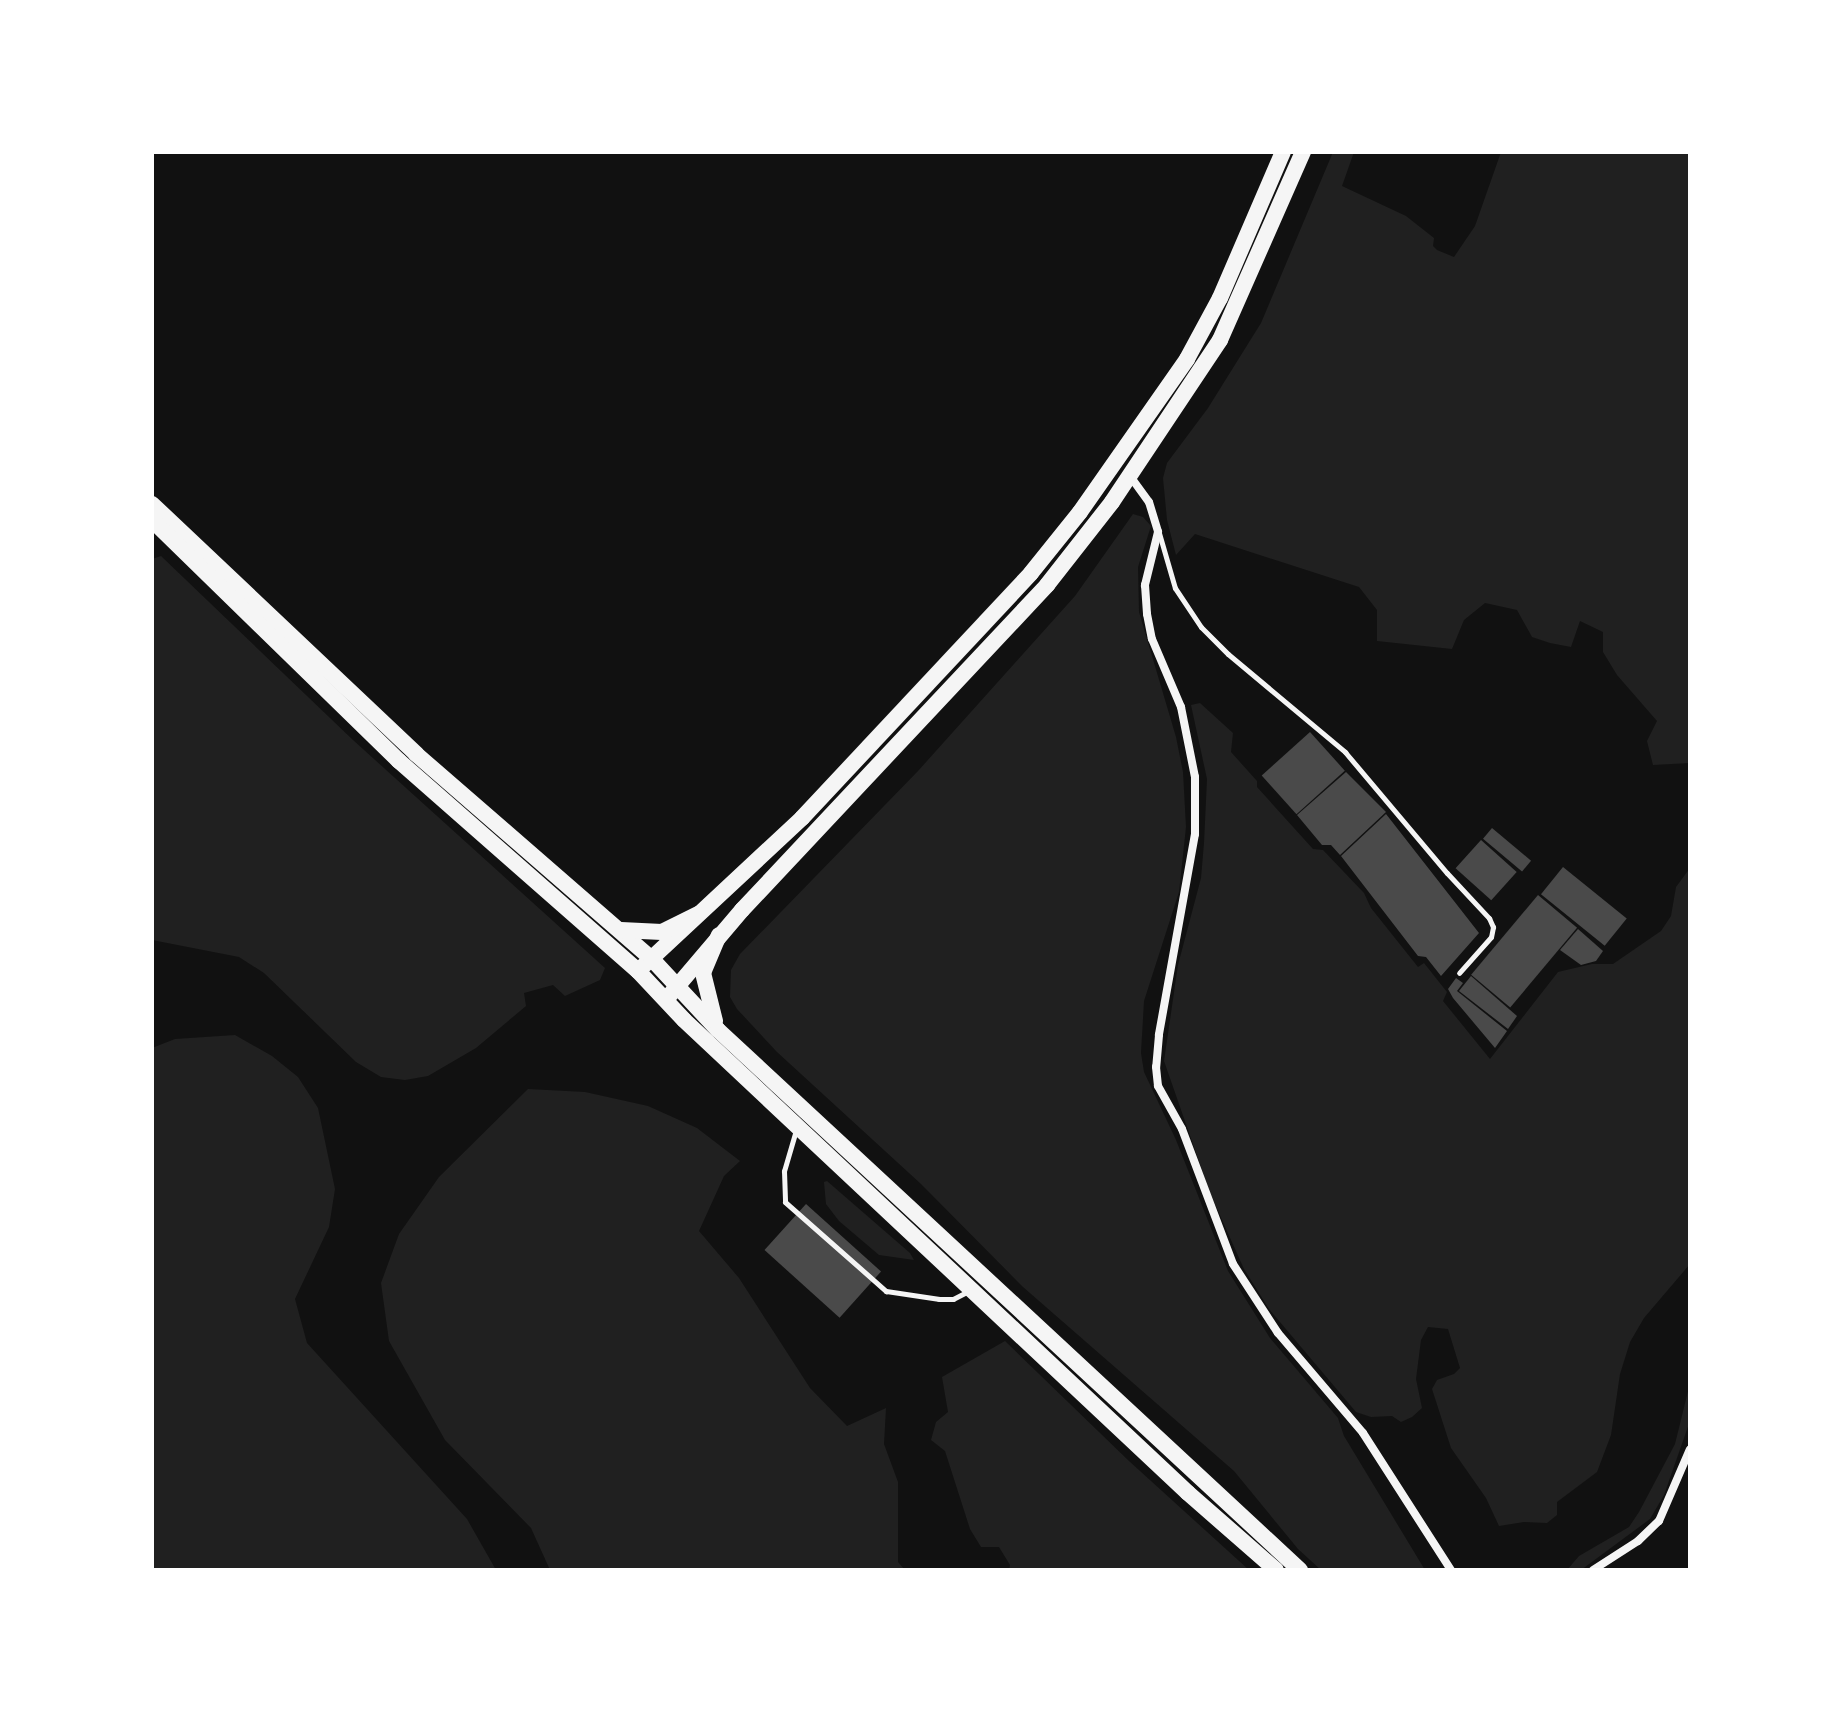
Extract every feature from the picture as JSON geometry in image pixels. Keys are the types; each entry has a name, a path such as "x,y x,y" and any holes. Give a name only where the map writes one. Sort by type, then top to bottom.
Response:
{"main road":[{"path":"638,971 802,818 1031,573 1080,512 1187,359 1220,298 1283,152"},
{"path":"665,1001 719,935 1047,585 1130,476 1220,340 1303,152"},
{"path":"152,504 416,754 651,958 718,1030 1300,1570"},
{"path":"152,520 399,761 638,971 665,1001 1188,1493 1276,1570"},
{"path":"616,928 629,933 662,932 698,914"},
{"path":"718,1030 708,1002 703,973 719,935"}],"street":[{"path":"1130,476 1149,502 1158,532 1145,585 1147,614 1152,639 1181,707 1194,765 1196,806 1190,871 1175,929 1159,1035 1158,1086 1182,1129 1233,1264 1278,1333 1363,1433 1451,1570"},
{"path":"1593,1570 1651,1531 1676,1486 1690,1449"}],"lane":[{"path":"1158,532 1175,588 1201,627 1228,654 1345,752 1489,918 1493,927 1491,937 1459,973"},
{"path":"797,1125 784,1171 785,1202 886,1291 953,1299 972,1290"}],"shaded area":[{"path":"1333,152 1354,152 1342,186 1406,216 1434,238 1433,246 1437,250 1454,257 1475,226 1501,152 1690,152 1690,763 1653,765 1647,741 1657,721 1617,675 1603,652 1603,632 1580,621 1571,647 1532,637 1517,610 1485,603 1464,620 1452,649 1377,641 1377,610 1359,587 1195,534 1176,555 1167,520 1163,478 1167,463 1208,408 1261,323"},
{"path":"1133,514 1143,517 1151,526 1138,567 1139,612 1176,737 1183,772 1186,827 1179,892 1144,1001 1141,1053 1144,1072 1176,1140 1228,1271 1270,1338 1338,1418 1344,1436 1425,1570 1321,1570 1298,1549 1234,1471 1023,1287 921,1184 777,1052 737,1009 730,997 731,970 740,954 918,771 1075,596"},
{"path":"161,556 353,740 605,968 600,980 565,996 553,985 524,993 526,1006 476,1048 428,1076 405,1080 381,1077 356,1062 264,973 239,957 152,940 152,559"},
{"path":"1200,703 1233,733 1231,752 1257,781 1257,787 1313,849 1323,850 1364,893 1371,908 1418,967 1424,963 1447,992 1443,1001 1490,1059 1558,972 1592,964 1613,964 1661,931 1671,916 1676,887 1690,868 1690,1264 1644,1318 1630,1342 1620,1374 1611,1435 1597,1472 1557,1502 1557,1515 1547,1523 1524,1522 1499,1526 1486,1498 1451,1448 1432,1389 1437,1380 1454,1374 1460,1368 1448,1329 1428,1327 1421,1340 1416,1379 1422,1408 1401,1422 1392,1416 1371,1417 1356,1412 1269,1309 1244,1269 1210,1193 1164,1061 1178,965 1201,878 1207,779 1191,705"},
{"path":"235,1035 272,1056 298,1077 318,1108 335,1189 329,1227 295,1299 307,1343 467,1519 496,1570 152,1570 152,1048 175,1039"},
{"path":"528,1089 585,1092 648,1106 697,1128 740,1161 724,1176 699,1231 739,1278 810,1388 847,1426 886,1408 884,1444 898,1482 898,1562 905,1570 550,1570 531,1528 445,1440 389,1341 381,1283 399,1234 439,1177"},
{"path":"827,1181 910,1253 914,1260 879,1255 839,1221 826,1204 824,1182"},
{"path":"1005,1341 1129,1461 1249,1570 1009,1570 1010,1565 999,1547 981,1547 970,1529 945,1451 931,1440 936,1422 948,1412 942,1377"},
{"path":"1690,1383 1690,1421 1664,1495 1650,1519 1581,1570 1567,1570 1579,1556 1629,1527 1639,1512 1675,1444"}],"building":[{"path":"1310,732 1345,771 1296,814 1262,775"},
{"path":"1346,772 1386,812 1340,855 1331,845 1322,845 1297,815"},
{"path":"1386,814 1479,933 1441,976 1426,957 1418,956 1341,856"},
{"path":"1492,828 1531,861 1522,872 1483,839"},
{"path":"1481,840 1517,872 1491,900 1456,868"},
{"path":"1563,867 1627,919 1605,946 1541,894"},
{"path":"1538,895 1577,928 1510,1007 1471,975"},
{"path":"1578,929 1603,951 1596,961 1581,965 1560,950"},
{"path":"1471,976 1517,1016 1508,1029 1459,991"},
{"path":"1456,978 1463,983 1457,991 1507,1031 1495,1048 1453,998 1448,989"},
{"path":"806,1204 881,1272 840,1318 765,1250"}]}
